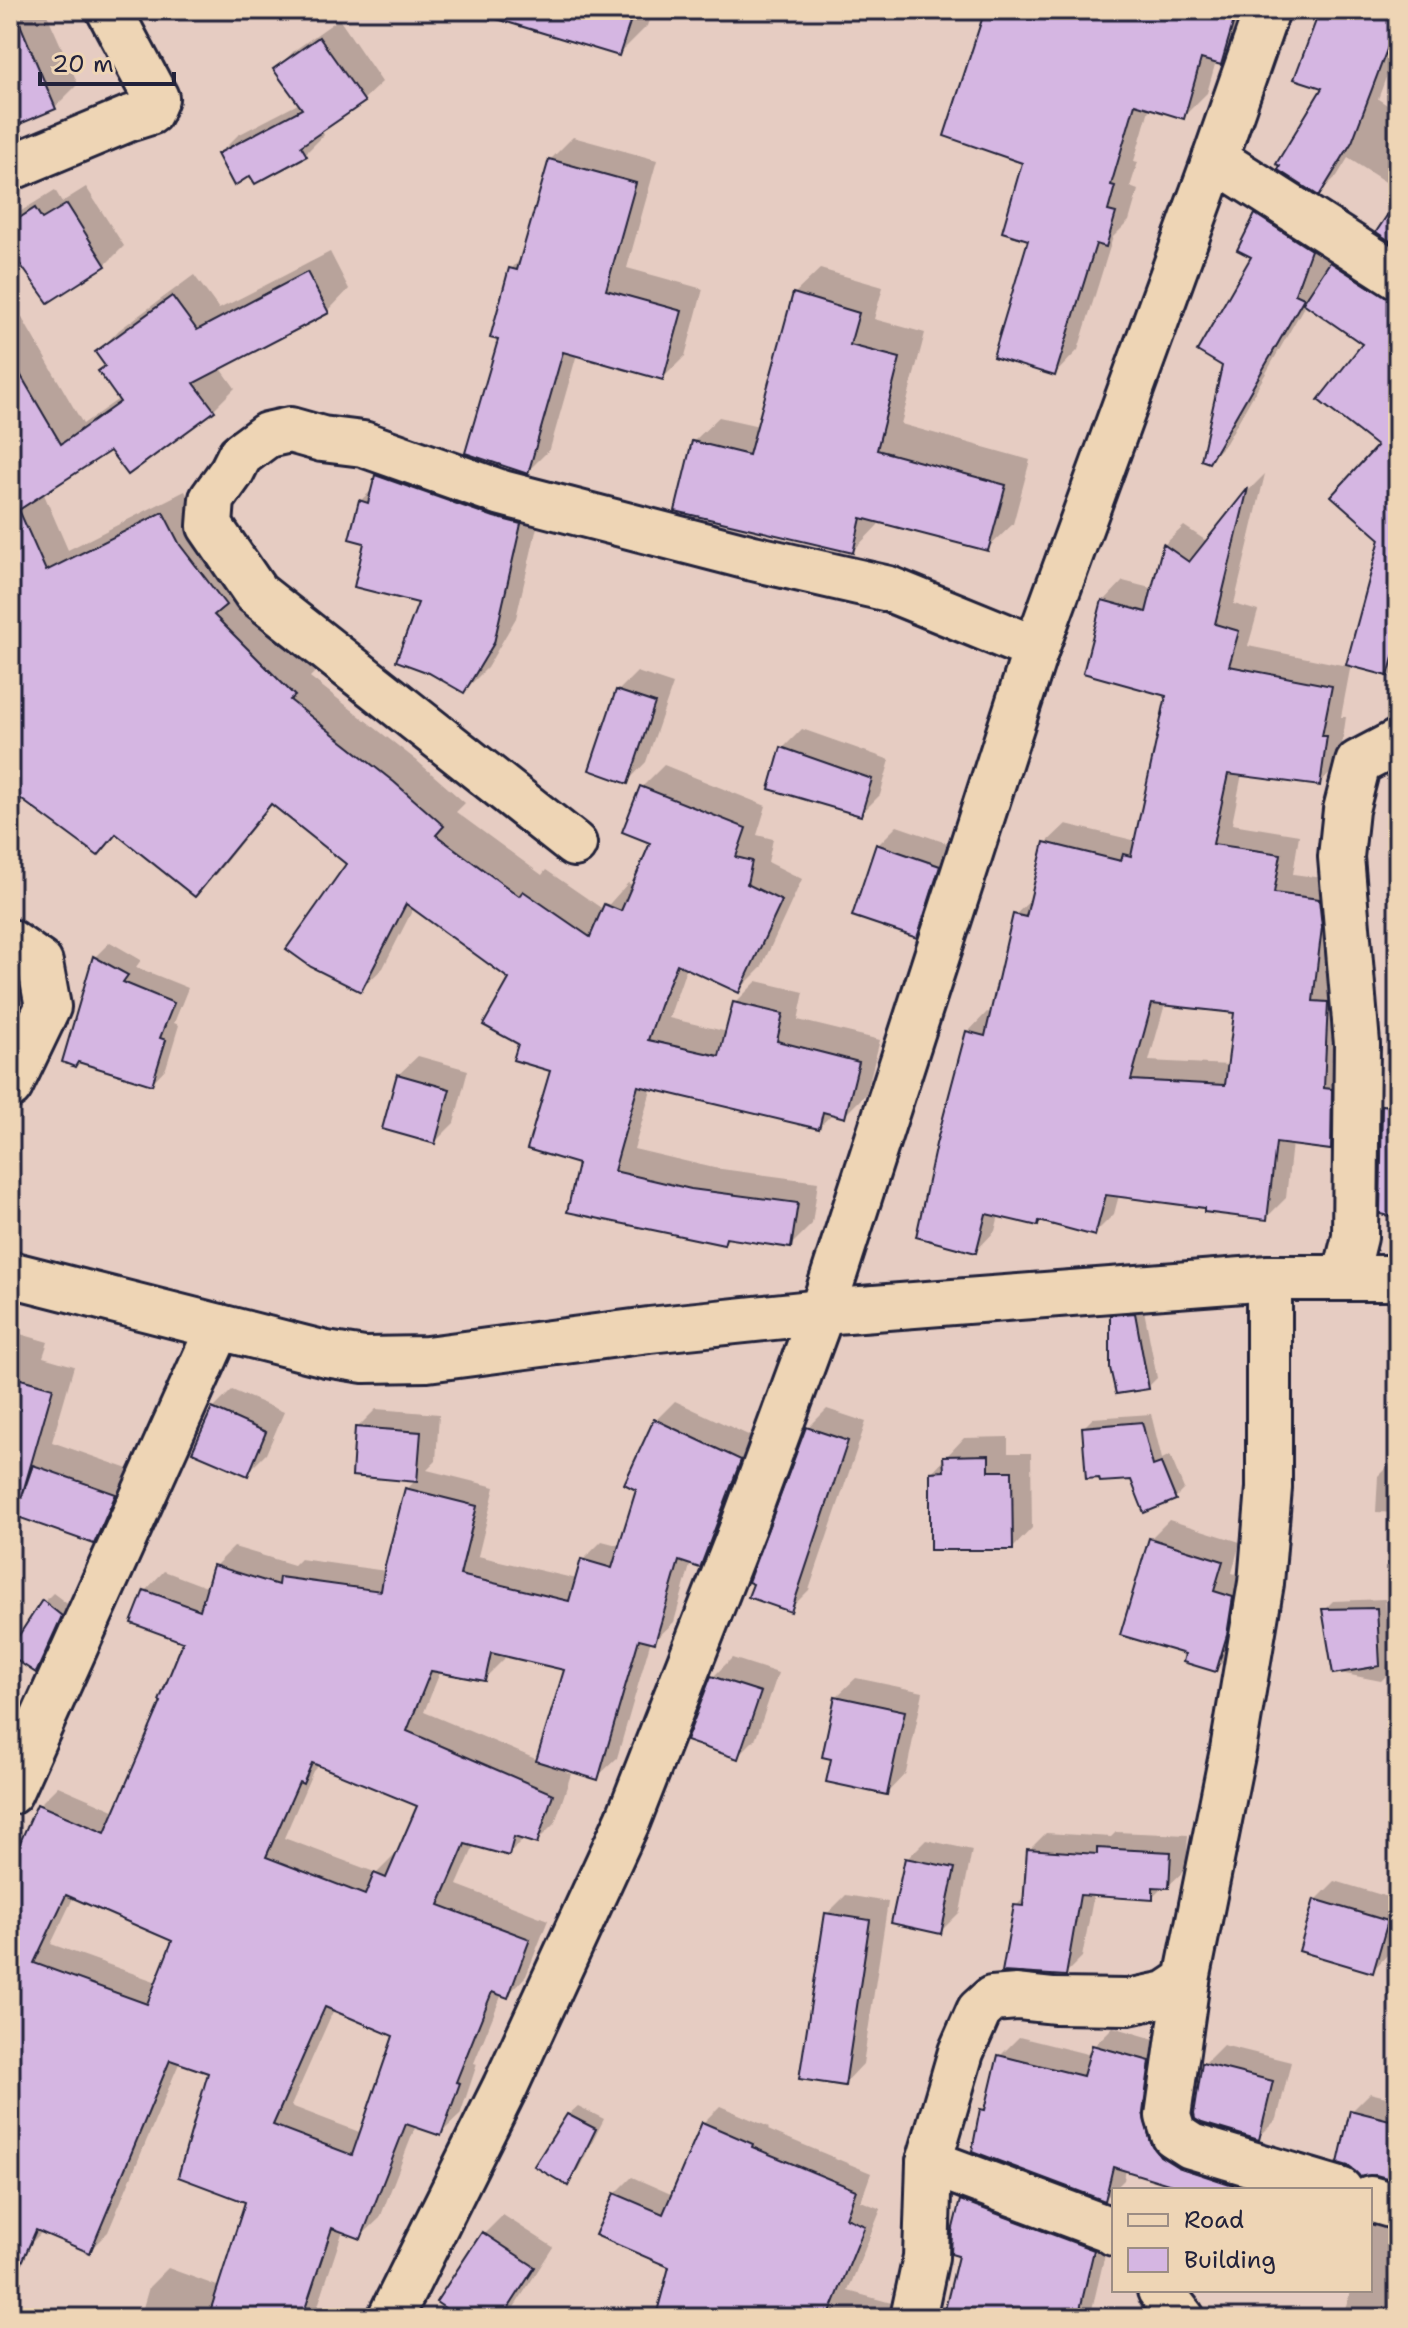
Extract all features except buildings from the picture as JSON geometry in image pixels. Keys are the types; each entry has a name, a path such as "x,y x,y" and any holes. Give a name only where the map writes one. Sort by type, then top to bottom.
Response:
{"street":[{"path":"10,168 150,112 156,98 109,10"},
{"path":"390,2318 505,2087 628,1820 744,1524 822,1312 1036,649 1267,10"},
{"path":"1215,159 1398,276"},
{"path":"574,844 256,593 210,526 212,499 240,455 267,435 290,430 322,439 363,444 502,493 753,558 889,589 1036,649"},
{"path":"1345,1278 1355,1237 1357,1044 1341,857 1346,810 1358,763 1398,742"},
{"path":"10,942 40,963 48,1007 10,1086"},
{"path":"10,1274 326,1354 364,1360 427,1359 649,1330 822,1312 1269,1278 1398,1278"},
{"path":"1269,1278 1269,1488 1261,1583 1233,1750 1187,1980 1168,2116 1174,2135 1191,2146 1333,2188"},
{"path":"10,1792 219,1327"},
{"path":"913,2318 926,2257 929,2162 961,2052 979,2011 992,1999 1017,1997 1128,2002 1166,1994 1187,1980"},
{"path":"929,2162 1112,2231"},
{"path":"1372,2200 1398,2207"},
{"path":"1162,2292 1182,2318"}]}
